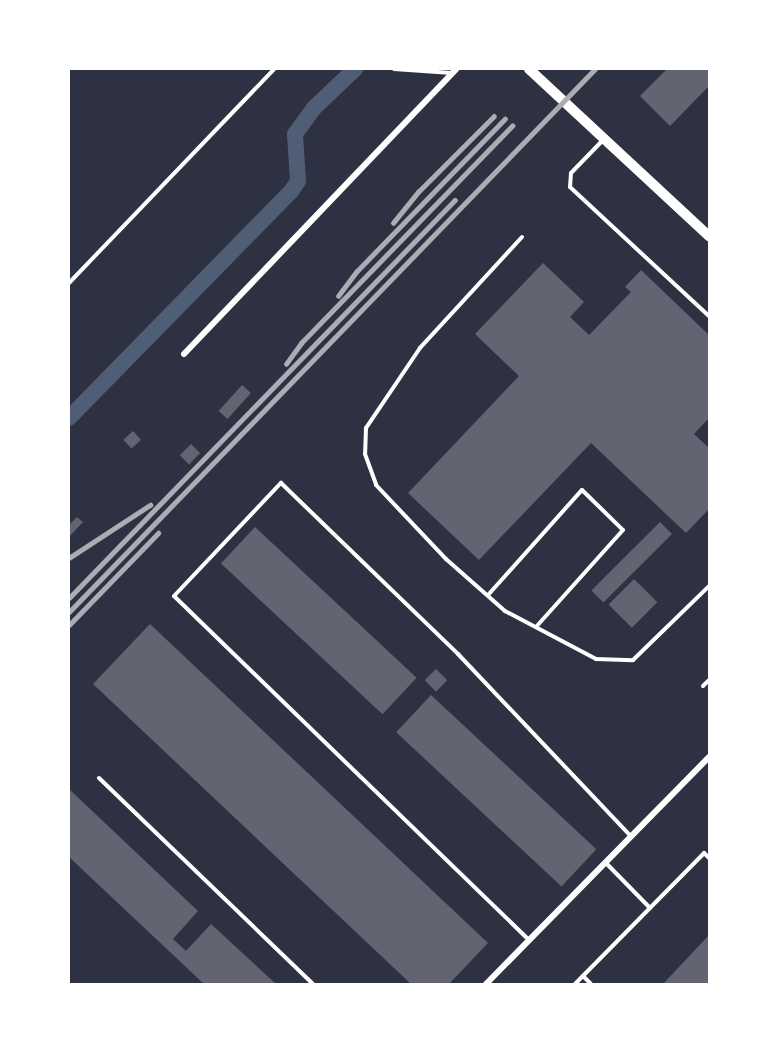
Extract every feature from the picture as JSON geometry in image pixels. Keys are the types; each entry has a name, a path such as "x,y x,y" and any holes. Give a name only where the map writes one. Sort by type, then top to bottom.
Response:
{"main road":[{"path":"529,69 707,231"}],"street":[{"path":"184,354 454,71"},
{"path":"486,984 709,757"}],"lane":[{"path":"69,283 274,69"},
{"path":"394,69 454,71"},
{"path":"604,139 571,173 570,187 709,316"},
{"path":"522,237 420,348 366,428 365,454 376,485 446,559 505,611 596,659 633,660 709,586"},
{"path":"529,940 174,596 281,483 458,654 631,836"},
{"path":"488,595 582,490 623,530 536,627"},
{"path":"704,686 709,680"},
{"path":"99,778 313,984"},
{"path":"575,984 704,853 709,858"},
{"path":"605,862 650,908"},
{"path":"583,976 591,984"}],"building":[{"path":"667,69 709,69 709,86 670,126 640,96"},
{"path":"543,263 584,302 570,317 589,335 631,292 625,287 641,270 709,335 709,418 694,434 709,448 709,509 686,533 591,443 479,560 408,493 519,376 475,334"},
{"path":"242,385 251,393 227,419 219,411"},
{"path":"133,431 141,440 131,449 123,440"},
{"path":"191,444 200,453 189,465 180,455"},
{"path":"77,517 83,522 69,537 69,525"},
{"path":"660,522 672,534 603,603 591,591"},
{"path":"255,527 417,678 383,714 221,564"},
{"path":"634,579 657,602 632,628 609,604"},
{"path":"150,624 488,943 449,984 411,984 93,684"},
{"path":"436,669 447,680 436,692 425,680"},
{"path":"431,695 596,849 562,886 396,732"},
{"path":"69,789 198,911 173,939 186,951 211,924 276,984 204,984 69,857"},
{"path":"709,935 709,984 663,984"}],"waterway":[{"path":"69,418 292,190 298,181 295,134 314,108 355,69"}],"railway":[{"path":"69,612 595,69"},
{"path":"393,223 418,192 494,116"},
{"path":"338,296 357,271 505,119"},
{"path":"286,364 301,343 512,126"},
{"path":"69,598 455,200"},
{"path":"69,558 150,505"},
{"path":"69,625 158,533"}]}
